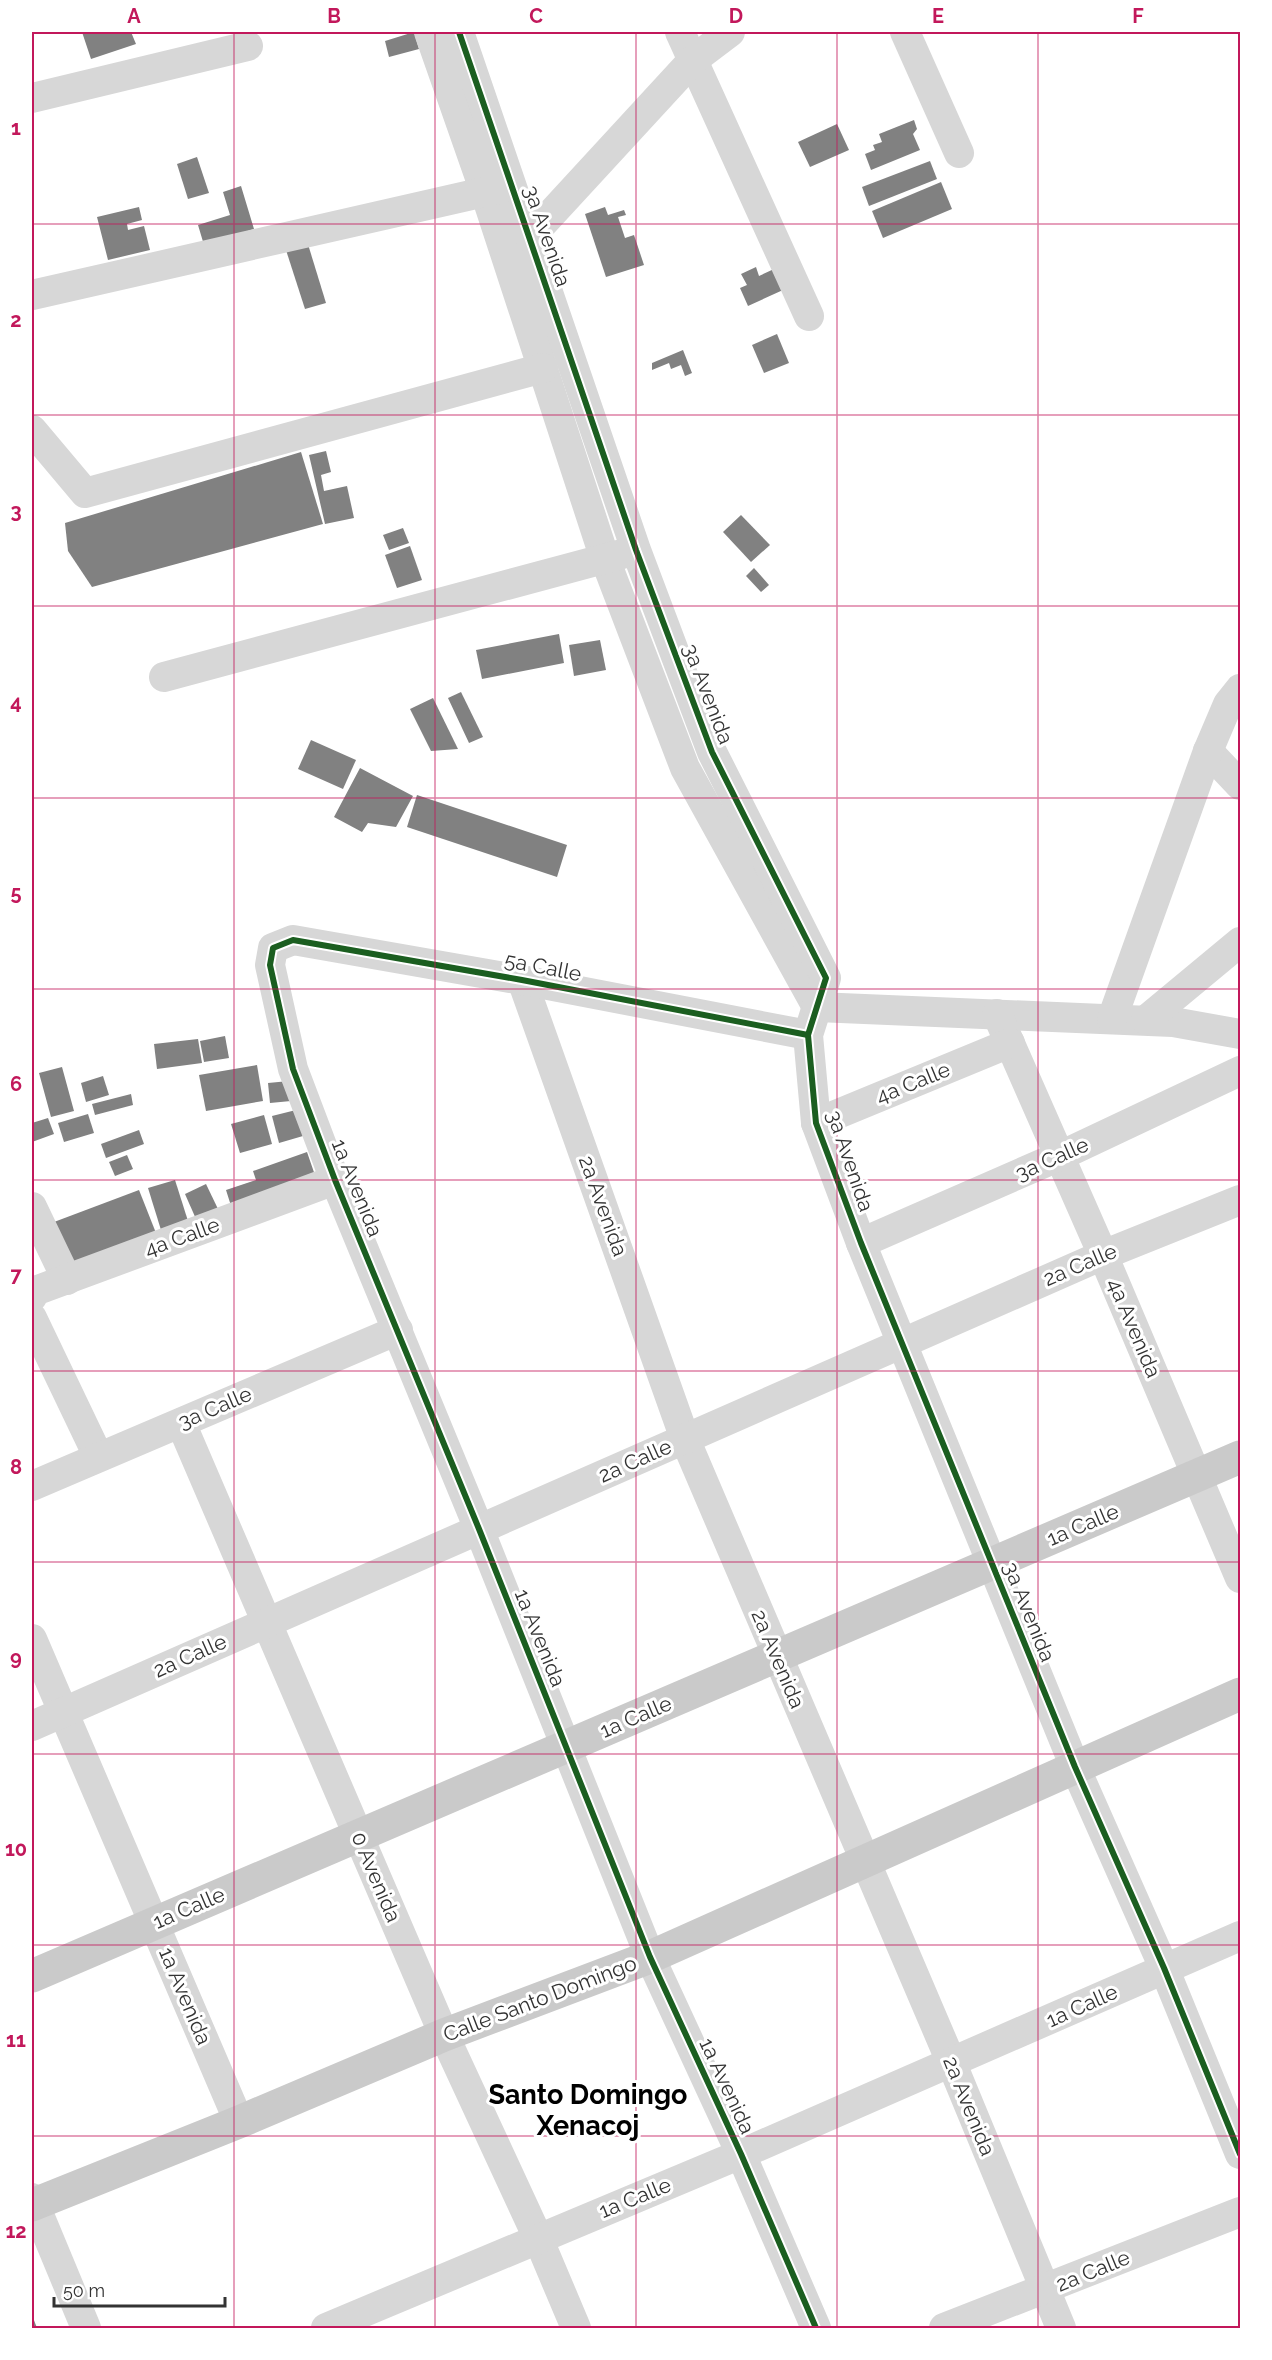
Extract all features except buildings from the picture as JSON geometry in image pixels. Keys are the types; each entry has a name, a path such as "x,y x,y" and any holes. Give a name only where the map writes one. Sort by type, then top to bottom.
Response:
{"main road":[{"name":"1a Calle","path":"32,1976 1240,1457"},
{"name":"Calle Santo Domingo","path":"32,2202 239,2122 444,2036 650,1957 1240,1694"}],"street":[{"name":"3a Avenida","path":"429,32 499,189 530,237 636,550 712,752 826,978 808,1035 816,1123 861,1243 991,1564 1075,1767 1164,1968 1240,2154"},
{"name":"3a Avenida","path":"459,32 543,368 605,559 685,768 817,1007"},
{"path":"680,32 808,316"},
{"path":"530,237 693,60 730,32"},
{"path":"905,32 959,153"},
{"path":"32,98 248,46"},
{"path":"32,295 499,189"},
{"path":"32,430 85,492 543,368"},
{"path":"164,677 636,550"},
{"path":"1112,1019 1208,751 1228,704 1240,689"},
{"path":"1208,751 1240,785"},
{"name":"5a Calle","path":"273,948 293,940 522,980 808,1035"},
{"path":"1146,1020 1240,942"},
{"name":"1a Avenida","path":"273,948 270,965 293,1069 335,1180 479,1529 650,1957 741,2154 816,2328"},
{"name":"2a Avenida","path":"522,980 685,1438 952,2064 1061,2328"},
{"path":"817,1007 1146,1020 1173,1022 1240,1034"},
{"name":"4a Avenida","path":"997,1014 1103,1255 1240,1578"},
{"name":"4a Calle","path":"816,1123 1010,1043"},
{"name":"3a Calle","path":"861,1243 1060,1156 1240,1071"},
{"name":"4a Calle","path":"32,1297 35,1292 335,1180"},
{"name":"2a Calle","path":"32,1726 1103,1255 1240,1200"},
{"path":"32,1207 67,1280"},
{"path":"32,1318 98,1456"},
{"name":"3a Calle","path":"32,1486 398,1330"},
{"name":"0 Avenida","path":"181,1423 444,2036 538,2238 576,2328"},
{"name":"1a Avenida","path":"32,1639 239,2122"},
{"name":"1a Calle","path":"327,2328 952,2064 1240,1936"},
{"path":"32,2202 86,2328"},
{"name":"2a Calle","path":"944,2328 1240,2212"}],"cycle path":[{"path":"459,32 636,550 712,752 826,978 808,1035 816,1123 861,1243 1075,1767 1164,1968 1240,2154"},
{"path":"808,1035 522,980 293,940 273,948 270,965 293,1069 335,1180 479,1529 650,1957 741,2154 816,2328"}],"district":[{"name":"Santo Domingo Xenacoj","path":"588,2110"}]}
